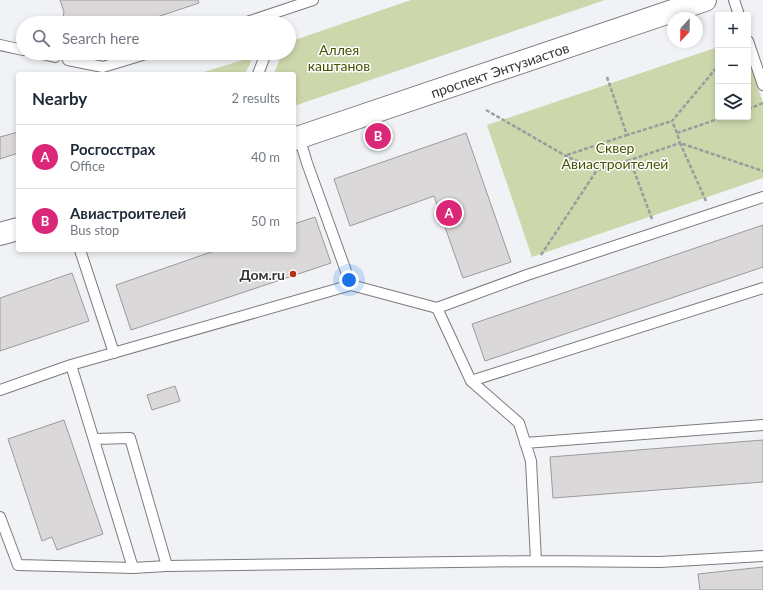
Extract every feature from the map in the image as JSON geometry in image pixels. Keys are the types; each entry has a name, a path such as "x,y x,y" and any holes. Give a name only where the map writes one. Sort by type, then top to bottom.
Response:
{"main road":[{"name":"проспект Энтузиастов","path":"297,138 369,112 705,0"},
{"path":"0,234 16,229"}],"lane":[{"path":"275,16 314,0"},
{"path":"734,0 738,12"},
{"path":"0,45 16,48"},
{"path":"750,48 763,85"},
{"path":"68,60 103,67 126,60"},
{"path":"259,72 263,60"},
{"path":"297,138 351,286"},
{"path":"0,390 71,365 351,286 437,308 527,275 763,198"},
{"path":"81,252 114,353"},
{"path":"471,381 763,288"},
{"path":"437,308 471,381 519,423 531,461 536,561"},
{"path":"71,365 133,568"},
{"path":"525,443 763,425"},
{"path":"94,439 130,438 167,566"},
{"path":"0,517 18,565 133,568 167,566 536,561 660,562 763,556"}],"path":[{"path":"566,156 672,121 715,70"},
{"path":"607,77 628,135"},
{"path":"751,108 763,104"},
{"path":"486,110 566,156 597,170"},
{"path":"677,133 715,120"},
{"path":"672,121 680,143 712,214"},
{"path":"527,275 597,170 680,143 763,171"},
{"path":"630,160 657,233"}],"green space":[{"name":"Аллея каштанов","path":"411,0 605,0 296,105 296,72 275,72 279,60 296,60 296,40"},
{"name":"Сквер Авиастроителей","path":"715,48 715,120 751,120 751,69 763,103 763,178 532,257 487,125"},
{"path":"243,60 252,60 246,72 204,72"}],"building":[{"path":"60,0 198,0 199,3 160,16 63,16 64,12"},
{"path":"16,133 16,154 0,159 0,137"},
{"path":"466,133 511,262 463,278 434,196 350,226 334,179"},
{"path":"315,217 331,263 131,330 116,285 211,252 296,252 296,223"},
{"path":"763,225 763,267 485,361 472,324"},
{"path":"72,273 89,321 0,351 0,298"},
{"path":"175,386 180,401 152,410 147,395"},
{"path":"64,420 103,534 57,550 52,537 42,541 8,439"},
{"path":"763,440 763,482 553,498 550,457"},
{"path":"763,567 763,590 700,590 698,574"}],"place":[{"name":"Авиастроителей","path":"378,136"},
{"name":"Росгосстрах","path":"449,213"},
{"name":"Дом.ru","path":"293,274"}]}
